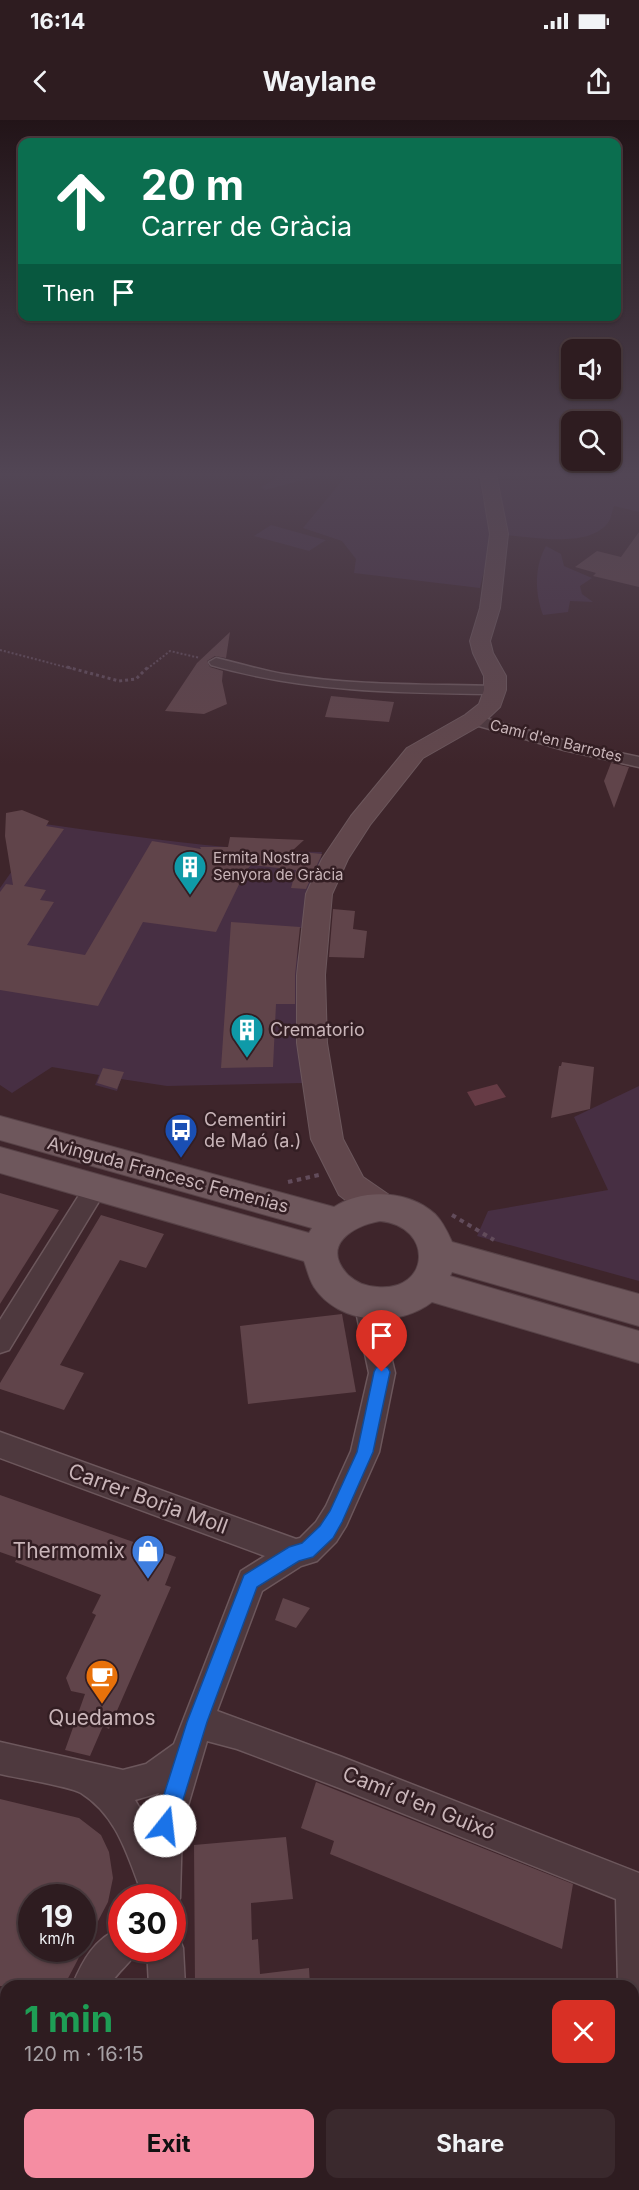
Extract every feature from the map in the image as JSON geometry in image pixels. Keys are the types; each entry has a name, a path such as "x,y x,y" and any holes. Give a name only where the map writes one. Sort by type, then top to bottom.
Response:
{"main road":[{"name":"Avinguda Francesc Femenias","path":"0,1128 328,1236"},
{"name":"Avinguda Francesc Femenias","path":"0,1160 96,1187 328,1236"},
{"path":"380,1207 397,1209 412,1216 426,1226 435,1239 433,1269 410,1298 389,1304 366,1302 350,1297 327,1277 321,1264 328,1236 363,1208 380,1207"},
{"path":"433,1269 639,1310"},
{"path":"433,1269 639,1347"}],"street":[{"path":"380,1207 351,1186 327,1139 312,1043 311,975 319,894 334,859 360,821 415,753 473,720 489,707 495,690 495,675 483,653 480,641 490,608 495,571"},
{"path":"216,662 236,669 293,679 362,686 495,690"},
{"name":"Camí d'en Barrotes","path":"473,720 570,747 639,762"},
{"path":"0,1342 96,1187"},
{"path":"162,1884 165,1826 197,1722 251,1581 296,1553 307,1551 326,1532 336,1516 365,1452 382,1372 366,1302"},
{"name":"Carrer Borja Moll","path":"0,1446 296,1553"},
{"name":"Camí d'en Guixó","path":"197,1722 237,1733 636,1889"},
{"path":"0,1758 123,1786 153,1779 186,1755"},
{"path":"87,1778 116,1802 157,1884"},
{"path":"636,1889 637,1980"},
{"path":"93,1980 108,1957"},
{"path":"165,1962 166,1980"}],"path":[{"path":"0,650 119,681 136,679 162,655 170,651 216,662"}],"shaded area":[{"path":"354,571 484,571 480,588 354,573"},
{"path":"538,571 575,571 592,578 580,586 582,594 593,602 570,601 568,612 543,615 538,598"},
{"path":"45,824 218,846 322,852 309,928 296,928 305,1083 167,1086 121,1079 117,1091 95,1085 99,1075 52,1067 12,1093 0,1085 0,888"},
{"path":"497,1084 506,1097 475,1106 467,1092"},
{"path":"639,1086 639,1281 477,1236 488,1211 608,1190 574,1117"}],"building":[{"path":"588,571 639,571 639,587 593,576 596,573"},
{"path":"230,632 226,658 215,656 207,661 210,667 223,671 222,681 227,704 204,714 165,711 197,663"},
{"path":"331,696 394,702 389,722 325,717"},
{"path":"611,763 629,767 614,808 604,781"},
{"path":"22,810 49,821 46,826 64,829 24,886 46,890 40,900 54,902 27,945 85,955 152,841 201,849 200,847 228,847 230,837 304,840 292,851 322,854 306,889 291,888 296,870 251,865 245,872 216,932 143,922 98,1006 0,990 0,892 6,884 13,885 5,836 6,813"},
{"path":"333,909 355,911 353,929 367,931 364,958 329,957"},
{"path":"231,922 300,927 295,975 295,1004 276,1004 273,1067 221,1068"},
{"path":"562,1062 594,1067 590,1109 551,1118 559,1066"},
{"path":"103,1068 124,1072 117,1089 97,1083"},
{"path":"0,1193 59,1210 0,1304"},
{"path":"101,1215 164,1234 146,1268 120,1260 60,1365 84,1373 64,1410 0,1389 0,1383"},
{"path":"342,1314 356,1392 248,1404 240,1326"},
{"path":"0,1495 176,1557 165,1585 171,1587 109,1729 103,1726 90,1756 65,1750 85,1694 71,1691 66,1678 96,1615 92,1613 101,1595 15,1562 17,1558 0,1552"},
{"path":"283,1598 310,1608 296,1628 275,1620"},
{"path":"316,1782 573,1884 562,1949 330,1854 334,1841 301,1828"},
{"path":"0,1799 79,1818 101,1835 109,1852 112,1884 108,1884 108,1902 96,1925 96,1884 18,1884 18,1962 77,1962 67,1980 0,1980"},
{"path":"286,1837 293,1899 251,1903 252,1940 258,1939 260,1974 309,1968 310,1980 195,1980 194,1845"}],"place":[{"name":"Ermita Nostra Senyora de Gràcia","path":"190,896"},
{"name":"Crematorio","path":"247,1059"},
{"name":"Cementiri de Maó (a.)","path":"181,1159"},
{"name":"Thermomix","path":"148,1580"},
{"name":"Quedamos","path":"102,1705"}],"route":[{"path":"165,1826 197,1722 251,1581 296,1553 307,1551 326,1532 336,1516 365,1452 382,1372"}]}
